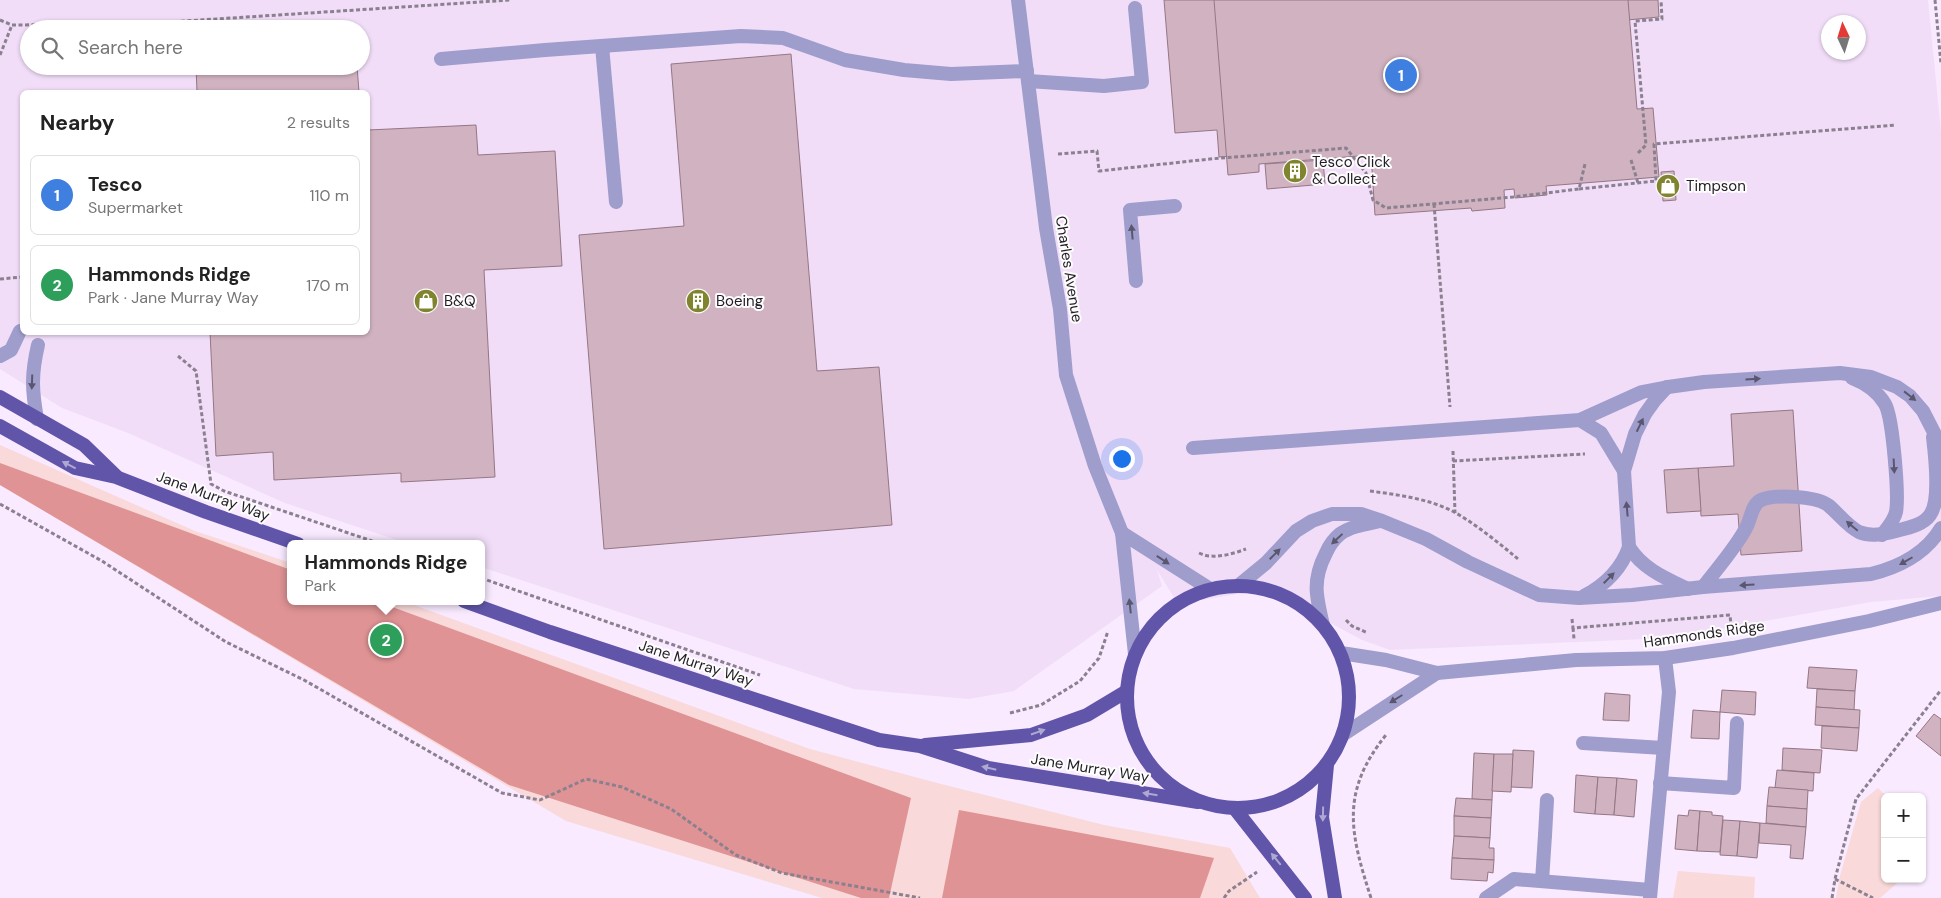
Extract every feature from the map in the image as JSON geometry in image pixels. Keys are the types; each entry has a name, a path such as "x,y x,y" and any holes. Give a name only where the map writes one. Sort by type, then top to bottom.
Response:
{"main road":[{"name":"Jane Murray Way","path":"0,397 84,445 116,477"},
{"name":"Jane Murray Way","path":"0,426 75,468 116,477 206,512 287,540"},
{"path":"1198,802 1168,784 1144,758 1130,726 1126,691 1135,654 1153,626 1178,604 1210,589 1238,586 1267,589 1298,603 1323,624 1341,653 1349,679 1350,707 1344,734 1327,766 1322,817 1335,898"},
{"name":"Jane Murray Way","path":"476,605 879,740 920,746 988,768 1235,809 1278,801 1302,789 1327,766"},
{"name":"Jane Murray Way","path":"920,746 1031,735 1087,715 1126,691"},
{"path":"1235,809 1305,898"}],"street":[{"name":"Charles Avenue","path":"1018,0 1046,228 1060,309 1066,375 1095,466 1122,533 1135,654"},
{"path":"441,59 741,36 783,38 845,60 904,70 951,74 1027,76 1104,86 1142,82 1135,8"},
{"path":"602,46 616,202"},
{"path":"1136,281 1130,210 1174,206"},
{"path":"0,356 11,350 20,331"},
{"path":"37,419 32,389 32,367 38,345"},
{"path":"1193,448 1580,420 1642,392 1668,387 1704,382 1840,373 1871,377 1897,387 1917,402 1941,446"},
{"path":"1840,373 1856,379 1876,393 1889,412 1897,504 1893,520 1882,535"},
{"path":"1668,387 1645,414 1635,434 1624,471 1630,547 1641,562 1652,571 1688,589"},
{"path":"1580,420 1601,433 1624,471"},
{"path":"1703,588 1747,527 1756,504 1761,500 1798,497 1823,501 1861,533 1882,535 1918,524 1929,517 1935,503 1936,462 1932,431"},
{"path":"1238,586 1266,563 1296,531 1312,521 1332,514 1360,514 1382,521 1426,539 1468,562 1539,595 1579,598 1632,596 1688,589 1872,574 1910,559 1933,539 1941,528"},
{"path":"1323,624 1317,601 1316,575 1330,546 1340,534 1358,526 1382,521"},
{"path":"1122,533 1210,589"},
{"path":"1579,598 1599,588 1613,575 1630,547"},
{"name":"Hammonds Ridge","path":"1341,653 1386,660 1437,673 1576,660 1665,658 1753,645 1869,622 1941,603"},
{"path":"1486,898 1514,879 1650,894 1669,692 1665,658"},
{"name":"Hammonds Ridge","path":"1344,734 1437,673"},
{"path":"1660,783 1734,788 1737,723"},
{"path":"1583,743 1602,738 1663,748"},
{"path":"1542,881 1548,800"}],"path":[{"path":"200,20 511,0"},
{"path":"1646,145 1635,21 1662,19 1661,0"},
{"path":"1935,0 1941,64"},
{"path":"0,20 12,25 20,25"},
{"path":"0,55 12,25"},
{"path":"1638,153 1646,145 1654,144 1896,125"},
{"path":"1037,158 1097,151 1099,170 1346,148 1366,173 1373,200 1386,208 1656,181 1654,144"},
{"path":"1631,160 1638,183"},
{"path":"1579,188 1585,164"},
{"path":"1434,204 1452,429 1455,513"},
{"path":"0,279 20,278"},
{"path":"178,356 196,371 211,484 224,491 369,540"},
{"path":"1453,461 1585,454"},
{"path":"0,504 102,561 226,642 304,680 502,793 540,800 586,779 622,787 671,809 736,855 782,873 920,898"},
{"path":"1196,552 1203,555 1229,555 1252,547"},
{"path":"485,579 764,676"},
{"path":"1341,614 1352,626 1375,635"},
{"path":"1002,715 1041,705 1080,681 1099,658 1109,626"},
{"path":"1832,898 1835,879 1856,798 1941,690"},
{"path":"1371,898 1356,846 1352,802 1359,778 1373,750 1388,732 1386,705"},
{"path":"1224,898 1249,877 1277,861"},
{"path":"1835,879 1873,898"}],"shaded area":[{"path":"0,0 1928,0 1941,132 1941,596 1871,602 1670,638 1390,650 1362,640 1267,589 1178,604 1157,570 1162,586 1014,691 969,699 854,689 485,568 485,540 397,540 285,503 128,433 62,408 0,369"},
{"path":"0,445 195,531 287,562 287,605 414,605 810,749 1104,825 1230,848 1260,898 822,898 566,821 0,485"},
{"path":"0,463 287,569 287,605 387,605 911,798 889,898 861,898 509,785 0,485"},
{"path":"1878,788 1883,793 1881,793 1881,883 1897,883 1880,898 1836,898 1840,876 1861,802"},
{"path":"959,810 1214,858 1200,898 942,898"},
{"path":"1678,871 1755,877 1754,898 1673,898"}],"building":[{"path":"1164,0 1658,0 1659,17 1627,20 1638,159 1545,167 1543,133 1509,136 1511,171 1485,173 1472,191 1401,196 1397,143 1219,157 1217,130 1175,133"},
{"path":"1214,0 1628,0 1637,109 1653,108 1659,177 1546,186 1547,195 1515,198 1514,189 1504,190 1505,208 1472,211 1471,208 1375,215 1371,155 1259,164 1259,172 1228,175"},
{"name":"Boeing","path":"791,54 817,371 879,367 892,525 604,549 579,235 684,226 671,64"},
{"path":"196,75 358,75 359,90 197,90"},
{"name":"B&Q","path":"476,125 478,155 555,151 562,266 484,270 495,477 401,482 401,473 274,480 273,452 216,456 210,335 370,335 370,130"},
{"name":"Tesco Click & Collect","path":"1323,160 1325,184 1267,189 1265,164"},
{"name":"Timpson","path":"1674,171 1676,200 1663,201 1661,172"},
{"path":"1793,410 1802,551 1741,555 1738,514 1701,516 1698,468 1734,466 1731,414"},
{"path":"1698,468 1701,511 1667,513 1664,470"},
{"path":"1809,667 1857,670 1855,691 1807,688"},
{"path":"1817,689 1855,691 1854,710 1816,707"},
{"path":"1722,690 1756,692 1755,715 1720,712"},
{"path":"1605,693 1630,695 1629,721 1603,720"},
{"path":"1816,707 1860,710 1859,728 1815,725"},
{"path":"1693,710 1720,712 1719,739 1691,738"},
{"path":"1934,714 1941,719 1941,756 1916,736"},
{"path":"1822,726 1859,728 1857,751 1821,748"},
{"path":"1783,748 1822,750 1820,773 1782,770"},
{"path":"1513,750 1534,751 1532,788 1511,787"},
{"path":"1474,753 1494,754 1492,800 1472,799"},
{"path":"1494,754 1513,754 1511,792 1492,791"},
{"path":"1777,770 1814,773 1813,791 1775,788"},
{"path":"1576,775 1598,777 1595,814 1574,812"},
{"path":"1598,777 1617,778 1614,815 1595,814"},
{"path":"1617,778 1637,780 1634,817 1614,815"},
{"path":"1769,787 1808,790 1807,809 1767,806"},
{"path":"1456,798 1492,800 1491,818 1454,816"},
{"path":"1767,806 1807,809 1806,827 1766,823"},
{"path":"1689,810 1700,811 1697,851 1675,849 1678,815 1688,816"},
{"path":"1700,811 1712,812 1712,815 1723,816 1720,852 1697,851"},
{"path":"1454,816 1491,818 1490,838 1454,836"},
{"path":"1723,820 1740,821 1737,856 1720,855"},
{"path":"1740,821 1760,823 1757,858 1737,856"},
{"path":"1760,823 1806,827 1803,859 1790,858 1791,845 1759,843"},
{"path":"1454,836 1490,838 1489,848 1494,848 1494,860 1452,858"},
{"path":"1452,858 1494,860 1493,873 1488,872 1487,881 1451,879"}],"place":[{"name":"Tesco","path":"1401,75"},
{"name":"Tesco Click & Collect","path":"1295,171"},
{"name":"Timpson","path":"1668,186"},
{"name":"B&Q","path":"426,301"},
{"name":"Boeing","path":"698,301"},
{"name":"Hammonds Ridge","path":"386,640"}]}
